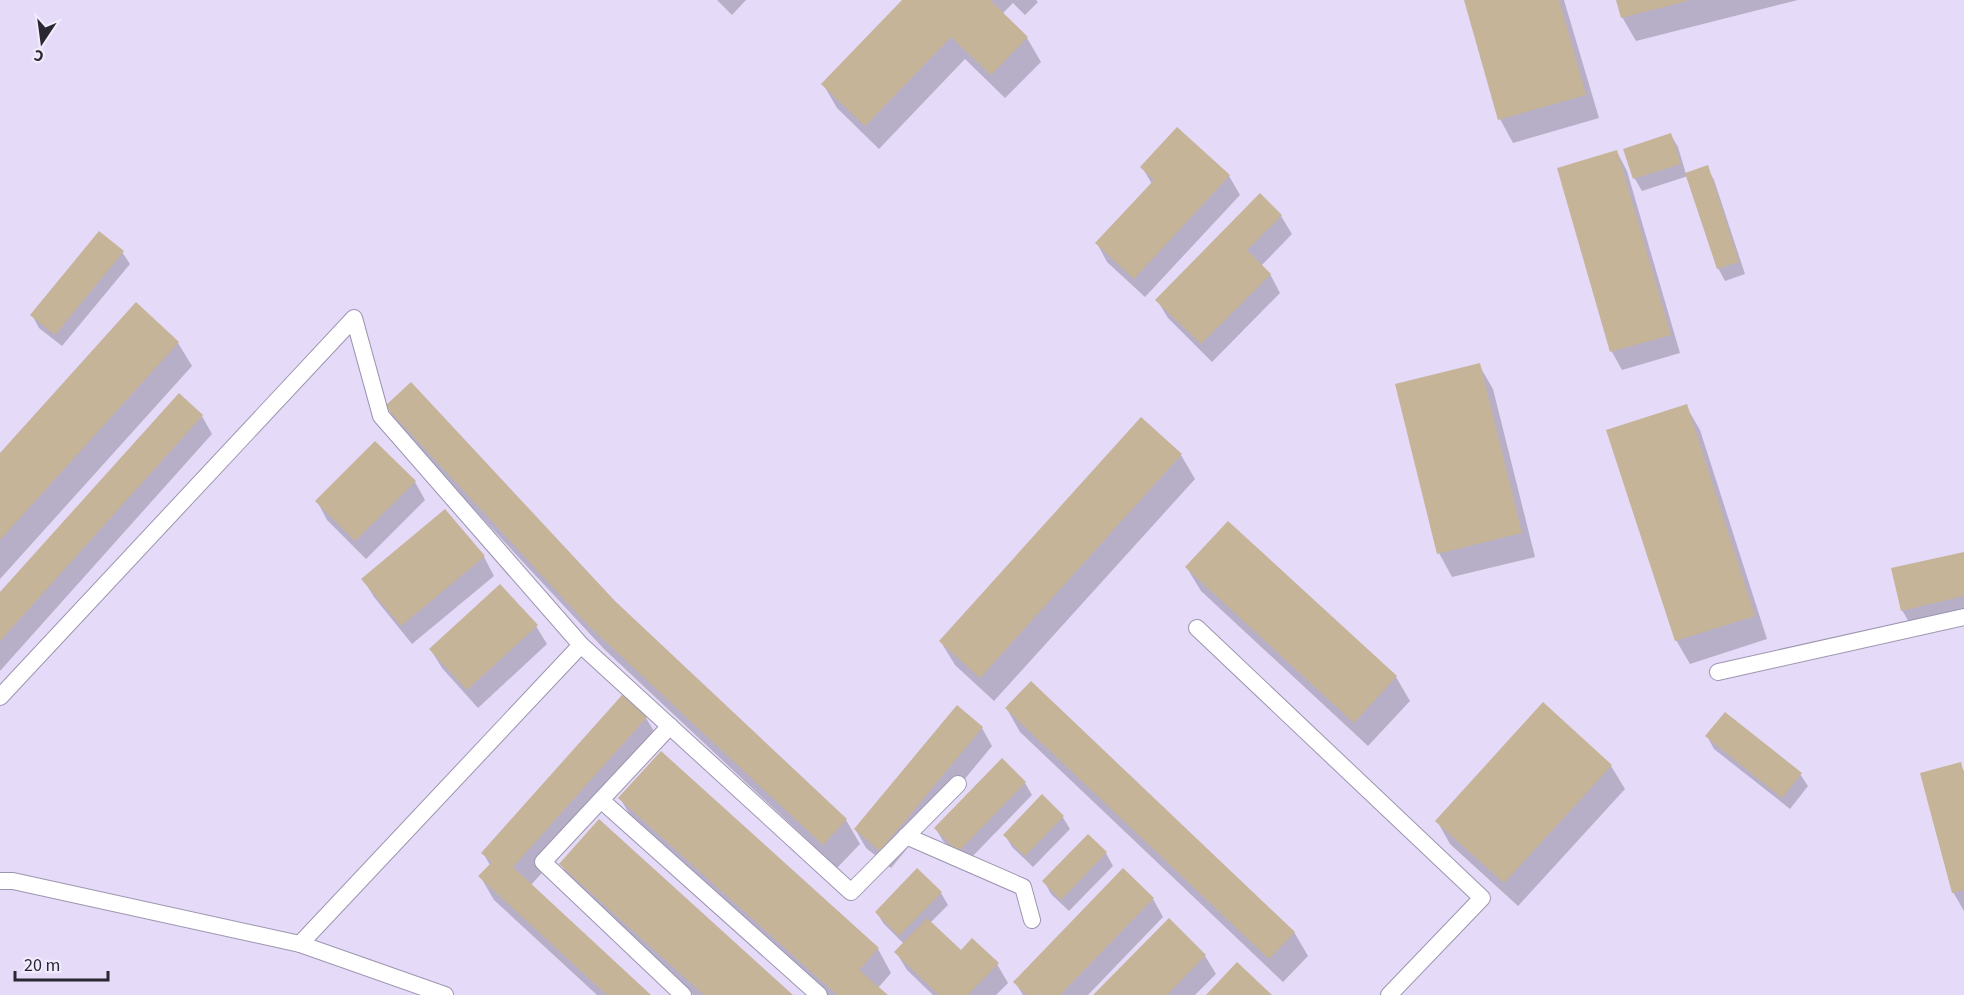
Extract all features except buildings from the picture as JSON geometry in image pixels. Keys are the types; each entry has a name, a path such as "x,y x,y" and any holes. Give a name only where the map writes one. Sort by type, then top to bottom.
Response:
{"lane":[{"path":"0,697 354,318 381,416 582,645 851,892 958,784"},
{"path":"1718,672 1964,617"},
{"path":"1197,628 1482,898 1389,995"},
{"path":"300,944 582,645"},
{"path":"670,726 543,862 683,995"},
{"path":"601,800 819,995"},
{"path":"906,836 1023,887 1032,920"},
{"path":"0,881 13,881 300,944 445,995"}]}
